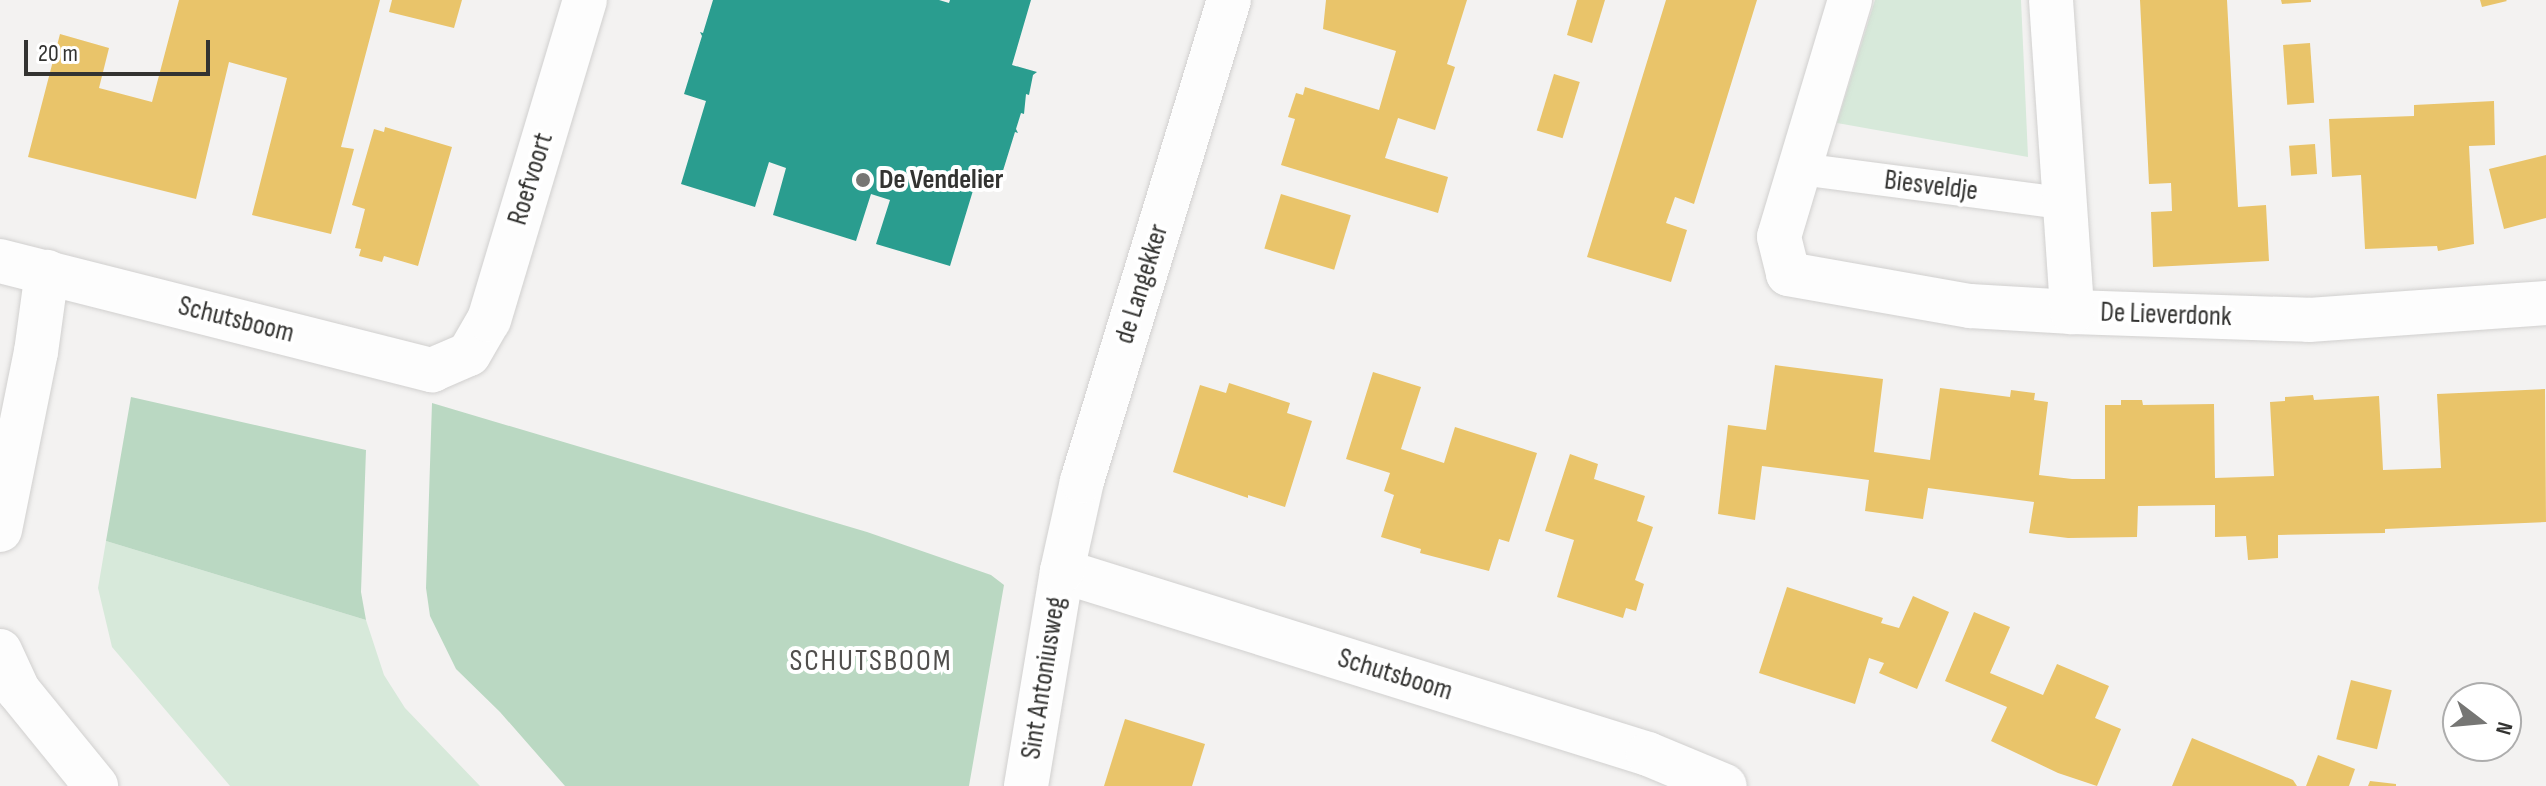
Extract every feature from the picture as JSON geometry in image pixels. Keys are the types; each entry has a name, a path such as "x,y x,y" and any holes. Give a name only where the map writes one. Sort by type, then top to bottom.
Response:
{"street":[{"name":"Roefvoort","path":"469,354 489,320 585,0"},
{"name":"de Langekker","path":"1062,571 1082,481 1229,0"},
{"path":"1800,169 1850,0"},
{"path":"2051,0 2062,203 2072,312"},
{"name":"De Lieverdonk","path":"1800,169 1779,237 1788,274 1970,306 2072,312 2309,320 2546,303"},
{"name":"Schutsboom","path":"0,261 432,370 469,354"},
{"path":"0,530 36,352 47,272"},
{"name":"Schutsboom","path":"1062,571 1648,754 1725,786"},
{"name":"Sint Antoniusweg","path":"1026,786 1062,571"},
{"path":"0,651 18,690 96,786"}],"lane":[{"name":"Biesveldje","path":"1800,169 2062,203"}],"green space":[{"path":"1875,0 2021,0 2028,157 1837,123"},
{"path":"131,397 366,450 361,592 366,620 106,541"},
{"path":"432,403 867,532 991,575 1004,585 969,786 565,786 500,712 456,669 430,616 426,588"},
{"path":"106,541 366,620 384,675 405,708 480,786 230,786 112,647 98,588"}],"building: Homes":[{"path":"179,0 380,0 341,147 354,149 331,234 252,215 287,78 229,62 196,199 28,157 60,34 109,48 99,88 152,102"},
{"path":"392,0 462,0 454,28 389,12"},
{"path":"1326,0 1467,0 1447,64 1455,67 1435,130 1398,118 1385,158 1448,177 1438,213 1281,165 1295,119 1288,117 1296,93 1303,95 1305,87 1379,110 1396,51 1323,29"},
{"path":"1577,0 1605,0 1592,43 1567,35"},
{"path":"1666,0 1757,0 1694,204 1675,197 1666,223 1687,230 1671,282 1587,257"},
{"path":"2140,0 2227,0 2238,207 2266,205 2269,261 2153,267 2151,212 2172,211 2171,183 2149,184"},
{"path":"2281,0 2311,0 2311,2 2282,4"},
{"path":"2480,0 2506,0 2507,1 2482,7"},
{"path":"2310,43 2314,103 2287,105 2283,45"},
{"path":"1554,74 1580,82 1563,138 1537,130"},
{"path":"2494,101 2495,145 2469,146 2474,244 2438,251 2437,246 2365,249 2361,175 2332,177 2329,119 2414,116 2414,105"},
{"path":"385,127 452,147 418,266 384,256 382,262 359,256 361,249 355,248 365,209 352,205 374,129 384,132"},
{"path":"2315,144 2317,174 2291,176 2289,146"},
{"path":"2546,155 2546,218 2504,229 2489,169"},
{"path":"1281,194 1351,215 1334,270 1264,249"},
{"path":"1775,365 1883,379 1874,452 1930,460 1940,388 2010,397 2011,390 2035,393 2034,400 2048,402 2039,475 2072,479 2105,479 2105,405 2121,405 2121,400 2142,400 2143,405 2214,404 2215,478 2274,476 2270,402 2285,401 2285,397 2313,395 2314,400 2379,396 2383,470 2441,468 2437,394 2545,389 2546,522 2385,529 2385,533 2278,535 2278,558 2248,560 2246,536 2215,537 2215,505 2138,506 2137,537 2068,538 2029,533 2034,502 1928,488 1923,519 1865,511 1869,480 1762,466 1755,520 1718,514 1728,425 1766,430"},
{"path":"1373,372 1421,387 1401,449 1444,463 1455,427 1537,453 1509,542 1499,539 1489,571 1420,553 1421,549 1381,537 1394,495 1384,491 1390,473 1346,459"},
{"path":"1229,383 1290,403 1287,413 1312,421 1285,507 1248,495 1248,498 1173,472 1200,385 1226,393"},
{"path":"1570,454 1598,464 1594,479 1645,496 1637,521 1653,527 1635,580 1644,584 1636,611 1626,608 1623,618 1557,597 1574,540 1545,531"},
{"path":"1787,587 1883,618 1881,623 1899,628 1913,596 1949,612 1917,689 1879,673 1884,663 1869,658 1855,704 1759,673"},
{"path":"1974,612 2010,627 1990,673 2043,695 2057,664 2109,686 2095,718 2121,729 2097,786 2058,773 1991,741 2007,707 1945,681"},
{"path":"2351,680 2392,690 2377,749 2336,739"},
{"path":"1125,719 1205,744 1192,786 1104,786"},
{"path":"2192,738 2293,780 2297,786 2172,786"},
{"path":"2318,755 2355,769 2349,786 2306,786"},
{"path":"2370,781 2396,784 2396,786 2368,786"}],"building: Schools":[{"path":"713,0 939,0 949,3 950,0 1031,0 1012,65 1037,72 1033,75 1029,95 1026,94 1024,114 1021,113 1016,129 1018,133 1015,132 997,190 975,184 950,266 876,244 890,200 871,194 856,241 773,215 786,168 769,162 755,207 681,184 706,101 684,94 702,36 700,32 703,33"}],"place":[{"name":"De Vendelier","path":"863,180"}],"district":[{"name":"SCHUTSBOOM","path":"871,661"}]}
